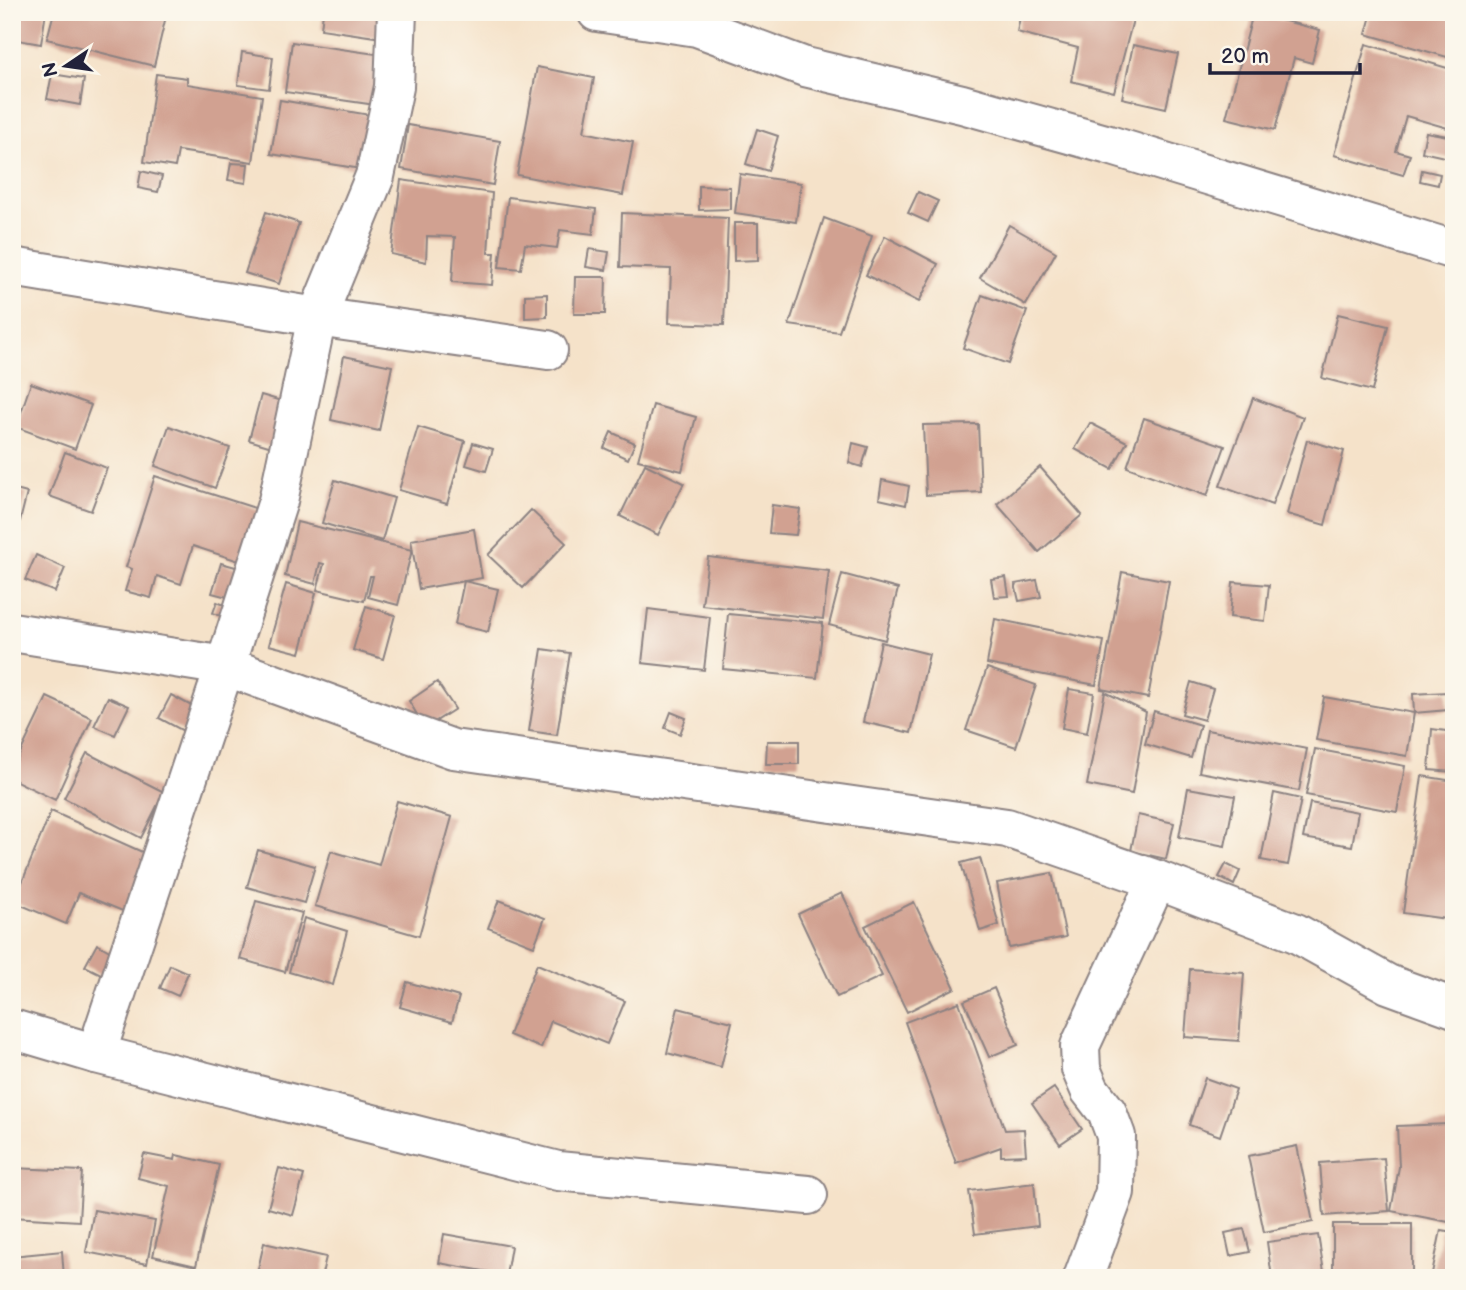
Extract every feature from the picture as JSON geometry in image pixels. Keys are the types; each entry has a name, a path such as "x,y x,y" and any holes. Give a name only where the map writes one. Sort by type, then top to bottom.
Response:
{"street":[{"path":"96,1054 278,501 317,317 375,176 394,87 397,12"},
{"path":"597,12 697,27 805,67 962,104 1096,141 1454,250"},
{"path":"12,267 317,317 548,350"},
{"path":"12,632 225,666 453,749 1007,828 1157,880 1296,933 1388,984 1454,1008"},
{"path":"1083,1278 1115,1192 1116,1136 1107,1112 1090,1090 1082,1069 1080,1046 1157,880"},
{"path":"12,1028 96,1054 558,1171 808,1195"}],"building":[{"path":"12,12 46,12 41,44 12,39"},
{"path":"54,12 167,12 154,66 47,39"},
{"path":"323,12 385,12 382,38 321,29"},
{"path":"1021,12 1135,12 1114,92 1071,81 1078,48 1017,32"},
{"path":"1372,12 1454,12 1454,59 1366,34"},
{"path":"1253,13 1320,30 1312,63 1294,58 1275,130 1226,118"},
{"path":"292,42 383,55 376,105 285,92"},
{"path":"1366,44 1454,70 1454,121 1451,129 1406,116 1396,151 1410,155 1403,175 1334,155"},
{"path":"1133,45 1178,54 1166,108 1122,98"},
{"path":"242,52 273,57 269,89 238,85"},
{"path":"537,67 594,78 584,132 633,142 623,195 517,175"},
{"path":"52,74 84,79 80,105 47,99"},
{"path":"156,74 187,78 187,84 262,96 253,162 178,151 175,167 144,162"},
{"path":"280,100 370,115 361,169 271,154"},
{"path":"408,125 500,141 493,185 401,169"},
{"path":"757,129 778,136 768,171 746,164"},
{"path":"1426,132 1453,137 1449,158 1422,152"},
{"path":"231,163 248,164 246,183 228,180"},
{"path":"1422,170 1440,174 1438,185 1420,181"},
{"path":"141,171 162,176 158,192 138,188"},
{"path":"740,174 801,183 796,222 735,213"},
{"path":"401,180 492,193 488,253 495,253 492,285 452,282 455,237 427,236 426,262 391,254"},
{"path":"699,186 730,187 730,209 699,210"},
{"path":"918,192 938,201 928,222 908,213"},
{"path":"508,197 596,209 593,234 560,230 557,248 525,244 521,269 499,267"},
{"path":"266,212 299,223 279,284 245,273"},
{"path":"622,213 728,218 724,325 669,323 671,269 620,267"},
{"path":"824,218 872,236 839,332 789,325"},
{"path":"734,223 758,223 758,260 734,261"},
{"path":"1009,225 1056,252 1026,305 980,278"},
{"path":"885,236 938,264 919,302 866,275"},
{"path":"589,249 609,252 606,270 586,267"},
{"path":"575,277 606,277 605,314 574,314"},
{"path":"547,294 547,317 525,318 525,295"},
{"path":"982,295 1027,311 1008,364 963,348"},
{"path":"1338,314 1388,326 1372,391 1322,378"},
{"path":"344,356 392,366 379,431 331,420"},
{"path":"31,383 91,405 75,449 16,427"},
{"path":"261,395 288,403 275,448 249,440"},
{"path":"1253,398 1303,417 1272,505 1220,486"},
{"path":"653,405 696,417 682,471 638,460"},
{"path":"1144,418 1225,446 1207,496 1127,467"},
{"path":"1090,423 1127,442 1112,469 1075,449"},
{"path":"978,424 981,492 926,495 923,425"},
{"path":"169,426 230,448 215,488 155,466"},
{"path":"418,427 465,441 447,504 399,490"},
{"path":"611,432 635,443 628,459 604,448"},
{"path":"1307,440 1344,451 1325,525 1287,514"},
{"path":"473,443 493,449 486,471 466,465"},
{"path":"853,443 868,447 862,467 849,463"},
{"path":"65,452 107,468 91,511 49,496"},
{"path":"645,464 684,483 658,535 620,516"},
{"path":"1040,467 1082,515 1039,552 997,504"},
{"path":"155,476 261,510 245,563 193,546 181,584 157,576 151,598 125,591 132,569 126,567"},
{"path":"335,480 394,498 382,541 322,523"},
{"path":"882,480 909,486 906,505 879,499"},
{"path":"12,489 27,493 20,521 12,519"},
{"path":"772,505 800,509 796,535 769,533"},
{"path":"531,510 566,543 523,588 488,555"},
{"path":"297,522 412,550 398,605 368,597 373,576 370,576 364,601 317,590 324,564 320,563 315,584 285,576"},
{"path":"474,529 482,578 419,589 411,540"},
{"path":"36,555 65,568 55,592 25,580"},
{"path":"708,557 829,571 823,619 702,605"},
{"path":"221,563 243,569 235,599 212,593"},
{"path":"1122,572 1169,581 1148,698 1101,689"},
{"path":"842,574 898,589 885,640 829,625"},
{"path":"1006,577 1009,596 994,597 991,579"},
{"path":"1037,580 1041,597 1019,601 1015,584"},
{"path":"464,581 498,589 488,632 455,624"},
{"path":"1233,582 1269,585 1265,621 1230,617"},
{"path":"286,584 316,593 300,653 269,645"},
{"path":"217,602 232,608 229,619 213,613"},
{"path":"366,606 395,615 383,659 353,650"},
{"path":"648,609 710,617 704,670 642,663"},
{"path":"728,614 823,623 817,678 723,669"},
{"path":"995,619 1104,641 1096,685 987,664"},
{"path":"881,642 929,654 911,733 863,722"},
{"path":"542,649 570,653 557,735 529,731"},
{"path":"987,668 1036,685 1016,747 966,730"},
{"path":"437,682 455,709 425,728 409,701"},
{"path":"1191,682 1213,689 1204,720 1182,714"},
{"path":"1069,689 1094,693 1087,733 1062,728"},
{"path":"1105,692 1146,712 1132,794 1087,785"},
{"path":"1447,692 1448,710 1414,713 1413,694"},
{"path":"171,695 199,710 187,733 159,718"},
{"path":"47,697 92,718 55,800 12,779 12,770"},
{"path":"108,697 129,706 115,735 94,726"},
{"path":"1324,697 1414,713 1407,756 1316,740"},
{"path":"1154,711 1200,725 1191,758 1145,744"},
{"path":"671,712 686,718 680,734 665,728"},
{"path":"1432,729 1454,732 1454,772 1429,770"},
{"path":"1207,730 1307,749 1299,791 1199,772"},
{"path":"767,741 799,741 799,764 766,764"},
{"path":"1315,749 1405,766 1397,812 1306,795"},
{"path":"87,753 164,792 141,838 64,798"},
{"path":"1422,776 1454,781 1454,920 1403,913"},
{"path":"1188,788 1235,796 1225,846 1179,837"},
{"path":"1274,793 1301,799 1288,865 1261,860"},
{"path":"397,801 452,817 419,936 315,906 331,851 379,865"},
{"path":"1310,803 1358,812 1352,846 1303,838"},
{"path":"51,811 149,855 125,912 79,893 66,924 14,902"},
{"path":"1138,815 1174,823 1166,859 1131,851"},
{"path":"258,850 315,866 304,903 247,887"},
{"path":"980,858 999,925 980,931 961,863"},
{"path":"1226,864 1240,871 1234,885 1219,877"},
{"path":"1052,873 1066,937 1009,948 997,883"},
{"path":"842,893 882,976 837,997 798,914"},
{"path":"499,900 545,918 534,946 488,928"},
{"path":"256,901 302,913 285,972 240,959"},
{"path":"914,902 955,988 907,1012 865,926"},
{"path":"304,918 347,931 333,985 289,972"},
{"path":"97,944 120,957 109,978 85,966"},
{"path":"537,964 625,1001 607,1044 551,1021 541,1048 509,1035"},
{"path":"170,965 188,973 178,996 160,988"},
{"path":"1190,969 1244,973 1239,1041 1185,1037"},
{"path":"407,982 459,997 452,1022 400,1007"},
{"path":"994,988 1018,1045 989,1057 964,1001"},
{"path":"959,1002 1005,1130 1024,1129 1026,1155 1001,1156 1001,1147 956,1163 905,1022"},
{"path":"678,1008 732,1022 721,1067 667,1053"},
{"path":"1205,1078 1236,1089 1220,1136 1189,1125"},
{"path":"1054,1088 1082,1129 1060,1144 1032,1103"},
{"path":"1449,1124 1451,1170 1454,1170 1454,1223 1391,1211 1399,1167 1397,1126"},
{"path":"1297,1146 1313,1222 1264,1232 1248,1156"},
{"path":"144,1154 175,1160 176,1155 219,1165 196,1266 153,1256 169,1186 138,1178"},
{"path":"1384,1158 1389,1211 1324,1216 1320,1163"},
{"path":"12,1168 82,1171 79,1221 12,1217"},
{"path":"279,1168 304,1175 293,1215 268,1208"},
{"path":"1034,1183 1038,1226 975,1234 969,1191"},
{"path":"94,1210 155,1221 147,1264 86,1252"},
{"path":"1333,1224 1412,1224 1412,1276 1333,1276"},
{"path":"1244,1229 1250,1252 1230,1256 1225,1233"},
{"path":"1441,1230 1454,1232 1454,1278 1431,1278"},
{"path":"444,1234 511,1246 506,1275 439,1263"},
{"path":"1318,1235 1325,1278 1272,1278 1267,1242"},
{"path":"264,1243 326,1257 321,1278 256,1278"},
{"path":"62,1251 64,1278 12,1278 12,1256"},
{"path":"611,1273 634,1276 611,1278"}]}
